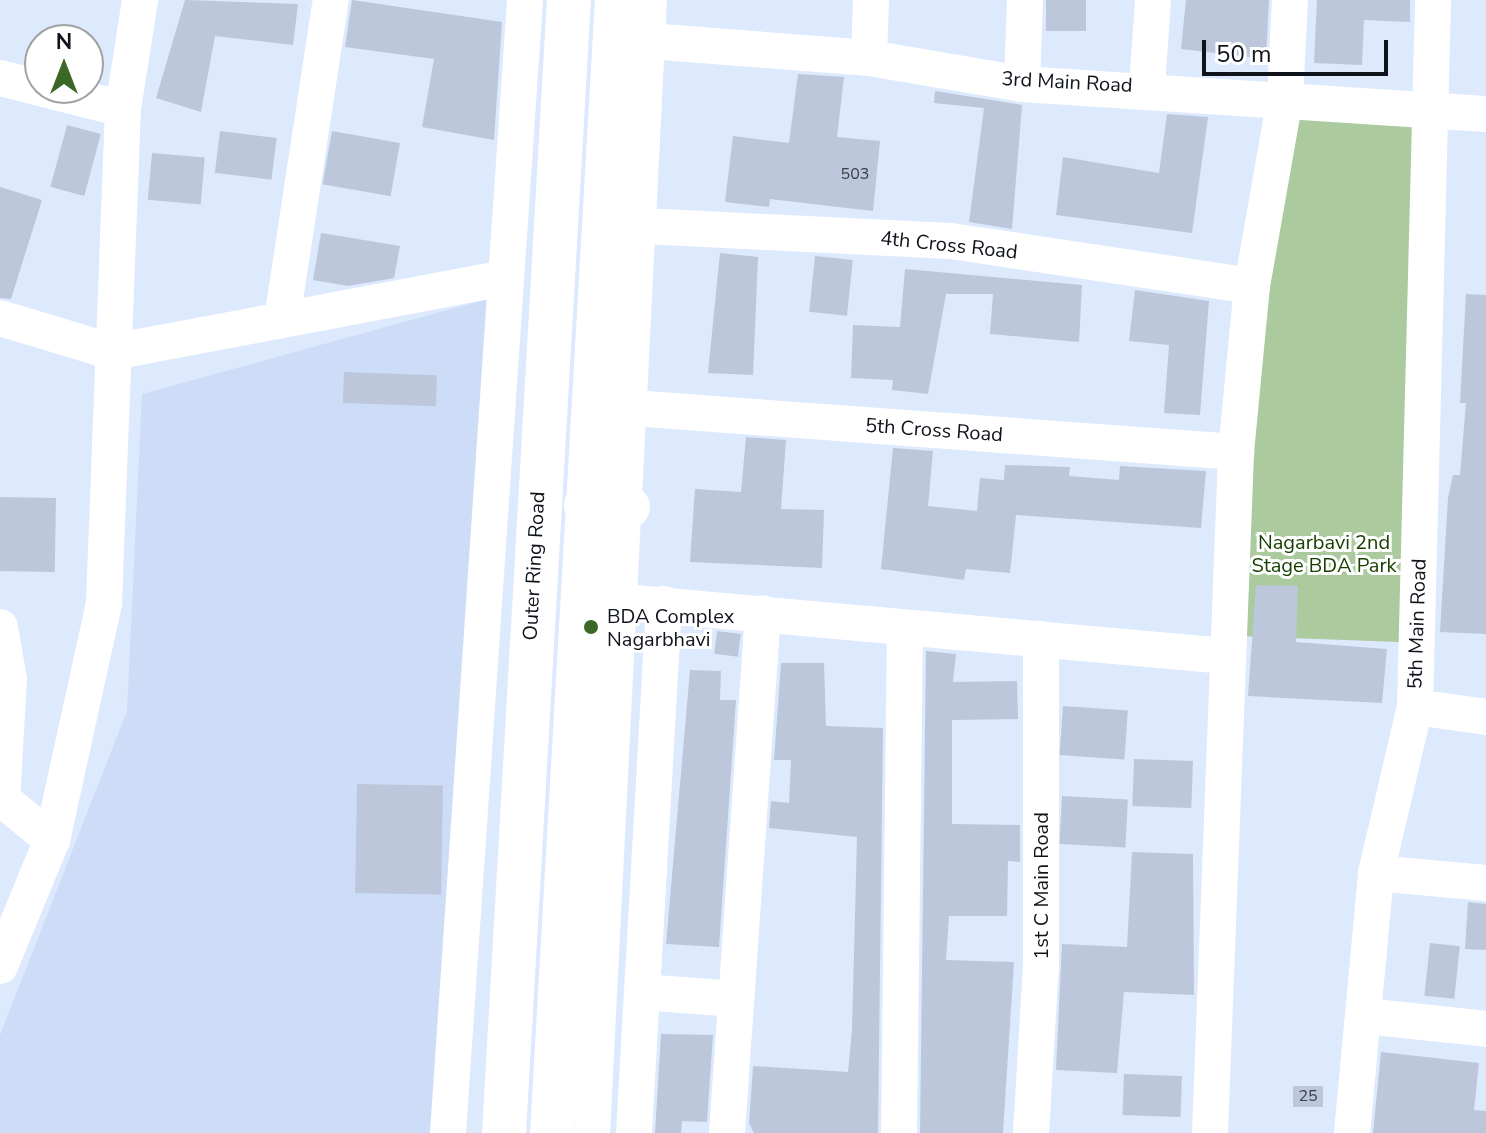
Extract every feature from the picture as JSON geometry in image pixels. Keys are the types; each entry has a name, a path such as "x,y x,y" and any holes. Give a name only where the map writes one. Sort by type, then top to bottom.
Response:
{"highway":[{"name":"Outer Ring Road","path":"504,1133 569,0"},
{"path":"552,1133 607,506 617,0"}],"street":[{"path":"0,966 52,840 104,603 123,109 140,0"},
{"path":"282,319 331,0"},
{"path":"448,1133 525,0"},
{"path":"592,1133 623,602 607,506 632,408 643,226 649,0"},
{"path":"869,58 871,0"},
{"path":"1022,84 1025,0"},
{"path":"1147,86 1153,0"},
{"path":"1210,1133 1236,452 1252,286 1285,98 1290,0"},
{"name":"5th Main Road","path":"1352,1133 1376,873 1415,707 1433,109 1433,0"},
{"name":"3rd Main Road","path":"649,41 869,58 1022,84 1147,86 1486,114"},
{"path":"0,78 123,109"},
{"name":"4th Cross Road","path":"643,226 951,241 1252,286"},
{"path":"0,318 113,352 505,278"},
{"name":"5th Cross Road","path":"632,408 1236,452"},
{"path":"623,602 763,613 905,631 1041,639 1226,656"},
{"path":"634,1133 664,604"},
{"path":"727,1133 763,613"},
{"path":"0,627 9,679 1,799 52,840"},
{"path":"899,1133 905,631"},
{"name":"1st C Main Road","path":"1031,1133 1041,965 1041,639"},
{"path":"1415,707 1486,717"},
{"path":"1376,873 1486,883"},
{"path":"642,992 736,999"},
{"path":"1365,1016 1486,1029"}],"shaded area":[{"path":"491,298 439,1133 0,1133 0,1035 127,711 142,394"}],"green space":[{"name":"Nagarbavi 2nd Stage BDA Park","path":"1293,118 1419,126 1399,642 1240,636 1253,402"}],"building":[{"path":"185,0 298,4 293,45 215,36 201,112 156,98"},
{"path":"352,0 502,22 494,140 422,127 434,59 345,47"},
{"path":"1046,0 1086,0 1086,31 1046,31"},
{"path":"1186,0 1269,0 1266,59 1181,49"},
{"path":"1317,0 1410,0 1410,22 1364,20 1362,65 1314,63"},
{"path":"798,74 844,77 837,137 880,141 873,211 770,199 769,207 725,202 733,136 789,143"},
{"path":"935,91 1022,105 1012,229 969,222 984,108 934,103"},
{"path":"1167,114 1208,117 1192,233 1056,215 1063,157 1159,173"},
{"path":"67,125 101,134 84,196 50,187"},
{"path":"220,131 277,138 271,180 215,173"},
{"path":"332,131 400,143 391,196 323,184"},
{"path":"152,153 205,158 201,204 148,200"},
{"path":"0,187 42,200 11,299 0,298"},
{"path":"321,233 400,246 394,278 348,286 313,280"},
{"path":"720,253 758,257 753,375 708,373"},
{"path":"815,256 853,260 847,316 809,312"},
{"path":"905,269 1082,285 1079,342 990,334 993,294 946,294 928,394 892,390 893,380 851,378 853,325 900,327"},
{"path":"1135,290 1209,301 1200,415 1164,413 1169,345 1129,341"},
{"path":"1466,294 1486,295 1486,634 1440,632 1448,498 1453,475 1460,475 1466,403 1460,403"},
{"path":"344,372 437,375 436,406 343,403"},
{"path":"746,437 786,440 781,509 824,510 822,568 690,562 695,489 741,492"},
{"path":"893,448 933,451 928,506 977,511 980,478 1004,480 1005,465 1070,467 1069,476 1119,480 1120,466 1206,471 1201,528 1016,515 1010,573 966,569 964,580 881,569"},
{"path":"0,497 56,498 55,572 0,571"},
{"path":"1256,585 1298,586 1296,642 1387,649 1382,703 1248,696"},
{"path":"717,631 741,634 738,657 714,654"},
{"path":"926,651 956,654 953,682 1017,681 1018,719 952,720 952,824 1020,825 1020,862 1008,861 1007,916 949,916 946,960 1014,962 1003,1133 920,1133"},
{"path":"781,663 824,663 826,726 883,728 878,1133 754,1133 749,1123 753,1066 848,1072 852,1030 857,837 769,828 771,801 789,803 791,760 774,760"},
{"path":"690,670 721,671 720,700 736,700 719,947 666,944"},
{"path":"1063,706 1128,711 1124,759 1060,755"},
{"path":"1134,759 1193,761 1191,808 1132,806"},
{"path":"357,784 443,786 441,894 355,893"},
{"path":"1062,796 1128,799 1125,847 1059,844"},
{"path":"1132,852 1193,854 1194,995 1124,992 1117,1073 1056,1070 1062,944 1127,947"},
{"path":"1468,902 1486,904 1486,950 1465,949"},
{"path":"1430,943 1460,946 1454,999 1424,996"},
{"path":"661,1034 713,1035 707,1122 682,1121 681,1133 655,1133"},
{"path":"1381,1052 1479,1063 1474,1110 1486,1111 1486,1133 1373,1133"},
{"path":"1124,1074 1182,1076 1181,1117 1123,1115"},
{"path":"1293,1086 1323,1086 1323,1107 1293,1107"}],"place":[{"name":"BDA Complex Nagarbhavi","path":"591,627"}]}
